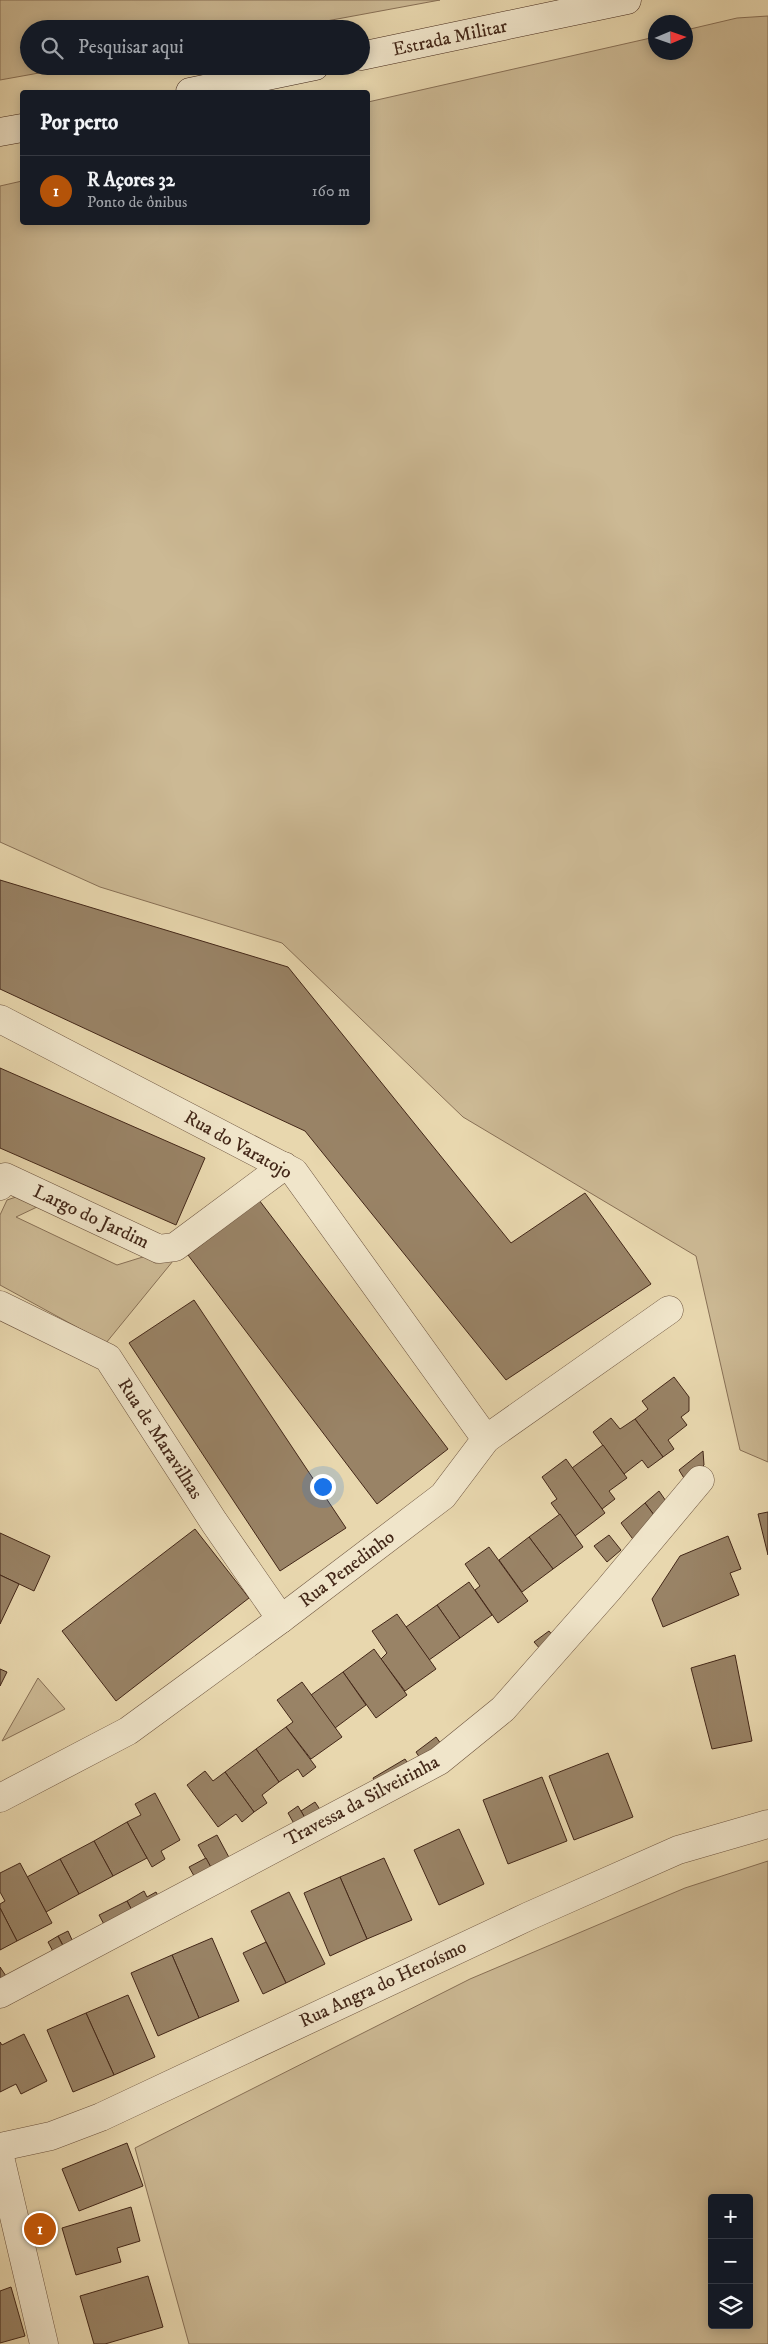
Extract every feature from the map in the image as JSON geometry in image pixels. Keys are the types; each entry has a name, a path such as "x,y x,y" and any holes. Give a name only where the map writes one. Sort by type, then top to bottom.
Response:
{"street":[{"name":"Estrada Militar","path":"370,54 627,0"},
{"path":"200,90 272,75"},
{"path":"0,132 20,128"},
{"name":"Rua do Varatojo","path":"0,1019 294,1172 486,1438"},
{"name":"Largo do Jardim","path":"0,1186 5,1177 159,1249 175,1247 284,1166"},
{"name":"Rua de Maravilhas","path":"0,1305 108,1358 214,1522 281,1619"},
{"name":"Rua Penedinho","path":"0,1798 128,1731 281,1619 443,1496 486,1438 669,1310"},
{"name":"Travessa da Silveirinha","path":"0,1994 439,1761 503,1709 608,1590 700,1480"},
{"name":"Rua Angra do Heroísmo","path":"0,2147 51,2136 101,2117 520,1920 678,1850 768,1824"},
{"path":"0,2157 44,2344"}],"shaded area":[{"path":"0,0 440,0 332,20 20,20 20,75 28,75 0,80"},
{"path":"768,16 768,1462 740,1450 696,1256 463,1117 282,943 100,887 0,842 0,186 20,181 20,225 370,225 370,102 648,39 648,60 693,60 693,28 737,18"},
{"path":"16,1197 37,1207 16,1217 117,1265 146,1256 155,1263 173,1261 106,1343 0,1285 0,1215 7,1200"},
{"path":"38,1678 65,1709 2,1741"},
{"path":"768,1861 768,2344 189,2344 135,2148 470,1979 685,1888"}],"building":[{"path":"0,880 288,967 511,1243 585,1193 651,1284 506,1380 305,1131 0,989"},
{"path":"0,1068 205,1158 176,1225 0,1148"},
{"path":"259,1200 448,1449 377,1504 188,1255"},
{"path":"194,1300 346,1528 280,1571 129,1343"},
{"path":"674,1377 689,1397 689,1411 681,1417 687,1425 668,1440 674,1449 663,1457 635,1419 648,1409 642,1401"},
{"path":"611,1418 620,1429 635,1419 663,1457 648,1468 642,1460 624,1474 593,1432"},
{"path":"603,1445 627,1478 609,1491 615,1499 602,1509 572,1468"},
{"path":"703,1451 704,1465 687,1483 679,1470"},
{"path":"566,1459 605,1513 575,1536 551,1503 557,1499 542,1477"},
{"path":"659,1491 668,1504 657,1519 645,1503"},
{"path":"645,1503 657,1519 635,1542 621,1523"},
{"path":"768,1512 768,1555 758,1514"},
{"path":"560,1514 583,1547 553,1569 529,1537"},
{"path":"195,1529 249,1598 116,1701 62,1631"},
{"path":"0,1533 50,1556 34,1591 0,1575"},
{"path":"609,1535 621,1550 607,1562 594,1546"},
{"path":"728,1536 741,1569 730,1573 739,1595 663,1627 652,1599 680,1556"},
{"path":"529,1537 553,1569 522,1592 499,1560"},
{"path":"489,1547 528,1601 498,1623 475,1590 480,1586 465,1564"},
{"path":"0,1575 19,1584 0,1624"},
{"path":"469,1582 492,1615 460,1638 437,1605"},
{"path":"437,1605 460,1638 429,1660 406,1627"},
{"path":"397,1614 436,1669 405,1691 381,1659 387,1653 372,1631"},
{"path":"549,1631 554,1637 542,1651 534,1642"},
{"path":"374,1649 407,1695 376,1718 343,1672"},
{"path":"735,1655 752,1741 712,1749 691,1668"},
{"path":"0,1669 7,1672 0,1686"},
{"path":"343,1672 366,1705 335,1728 311,1695"},
{"path":"302,1682 342,1737 311,1759 286,1727 293,1722 277,1700"},
{"path":"286,1727 316,1767 303,1777 298,1769 279,1782 256,1749"},
{"path":"436,1737 444,1748 422,1761 416,1752"},
{"path":"256,1749 279,1782 262,1795 267,1803 254,1812 225,1772"},
{"path":"608,1753 633,1817 574,1840 549,1776"},
{"path":"405,1759 411,1768 377,1786 373,1778"},
{"path":"205,1771 213,1781 225,1772 254,1812 242,1822 236,1814 218,1827 187,1785"},
{"path":"542,1777 567,1841 508,1864 483,1800"},
{"path":"155,1793 180,1840 161,1851 165,1859 152,1867 127,1822 141,1815 135,1804"},
{"path":"315,1802 323,1814 308,1823 301,1811"},
{"path":"298,1806 308,1823 297,1829 288,1813"},
{"path":"127,1822 147,1858 113,1876 94,1841"},
{"path":"459,1829 484,1884 439,1905 414,1850"},
{"path":"217,1835 232,1863 214,1873 198,1845"},
{"path":"94,1841 113,1876 79,1894 60,1859"},
{"path":"206,1858 214,1873 198,1883 189,1867"},
{"path":"384,1858 412,1920 367,1939 340,1877"},
{"path":"60,1859 79,1894 46,1912 27,1877"},
{"path":"20,1863 52,1923 17,1941 0,1908 0,1904 5,1901 0,1892 0,1873"},
{"path":"340,1877 367,1939 330,1956 304,1893"},
{"path":"144,1891 147,1897 156,1892 161,1901 135,1916 127,1901"},
{"path":"289,1892 325,1964 286,1983 251,1911"},
{"path":"127,1901 135,1916 107,1930 99,1915"},
{"path":"0,1908 17,1941 0,1950"},
{"path":"68,1931 73,1942 64,1947 58,1936"},
{"path":"58,1936 66,1952 56,1957 48,1942"},
{"path":"212,1938 239,2001 199,2018 172,1955"},
{"path":"266,1942 286,1983 263,1994 243,1953"},
{"path":"172,1955 199,2018 158,2036 131,1973"},
{"path":"0,1967 10,1982 0,1987"},
{"path":"128,1995 155,2057 114,2075 86,2013"},
{"path":"86,2013 114,2075 73,2092 47,2030"},
{"path":"24,2034 47,2081 21,2094 16,2084 0,2092 0,2042 2,2045"},
{"path":"127,2143 143,2186 79,2211 62,2169"},
{"path":"131,2207 140,2241 117,2248 121,2262 76,2275 62,2228"},
{"path":"148,2276 163,2327 105,2344 94,2344 80,2296"},
{"path":"11,2287 25,2336 0,2343 0,2291"}],"place":[{"name":"R Açores 32","path":"40,2229"}]}
